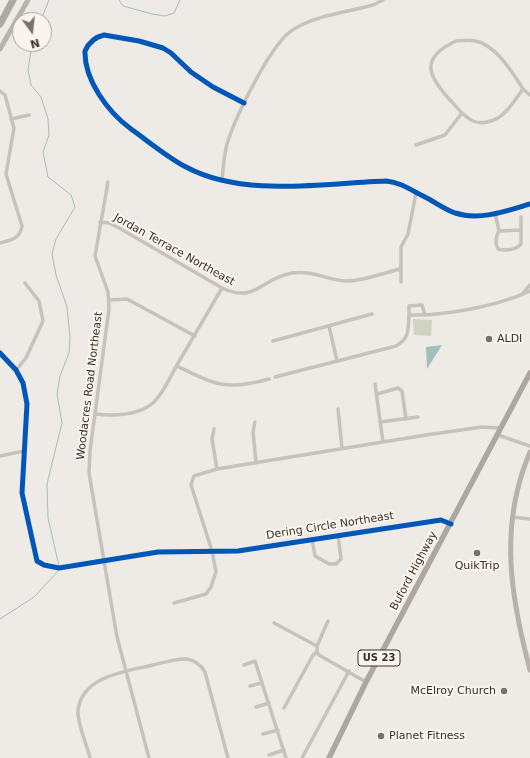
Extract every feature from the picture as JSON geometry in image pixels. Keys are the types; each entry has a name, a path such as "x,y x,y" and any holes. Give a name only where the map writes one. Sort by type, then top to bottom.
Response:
{"highway":[{"path":"0,24 13,0"}],"main road":[{"path":"0,49 28,0"},
{"name":"Buford Highway","path":"329,758 366,682 530,373"},
{"path":"530,452 515,493 510,538 513,592 518,622 530,670"}],"street":[{"path":"222,180 226,146 235,119 279,42 286,34 303,24 373,5 383,0"},
{"path":"244,104 213,87 191,72 171,53 153,44 104,35 97,36 91,41 85,50 90,76 106,106 119,120 185,166 222,180 268,186 386,181 400,183 455,213 484,216 530,204"},
{"path":"523,89 499,118 478,123 462,113 437,85 432,76 430,65 439,51 456,41 476,41 500,57 523,89 530,95"},
{"path":"0,93 5,98 14,135 6,174 22,226 21,233 16,238 0,243"},
{"path":"0,101 5,98"},
{"path":"416,145 445,135 462,113"},
{"path":"11,119 29,115"},
{"name":"Woodacres Road Northeast","path":"108,182 94,256 110,300 88,462 117,637 149,758"},
{"path":"401,282 400,247 408,234 416,193"},
{"path":"495,213 499,231 496,235 496,245 498,249 502,250 519,247 521,244 521,216"},
{"name":"Jordan Terrace Northeast","path":"100,222 109,223 222,288 239,294 246,294 270,280 293,273 312,273 347,281 400,269"},
{"path":"499,231 521,230"},
{"path":"16,370 26,358 43,321 39,301 25,283"},
{"path":"523,294 530,285"},
{"path":"95,414 114,415 129,413 147,406 159,395 222,288"},
{"path":"409,315 426,315 458,311 530,291"},
{"path":"110,300 127,299 195,336"},
{"path":"275,377 389,348 404,341 407,335 409,306 422,305 426,315"},
{"path":"273,341 372,314"},
{"path":"329,326 337,361"},
{"path":"0,353 16,370 22,383 27,404 24,451 0,456"},
{"path":"177,366 205,380 220,385 233,386 256,383 269,379"},
{"path":"376,384 383,442"},
{"path":"377,394 398,388 402,391 406,419"},
{"path":"338,409 342,448"},
{"path":"380,422 418,417"},
{"path":"255,422 253,432 256,462"},
{"path":"174,603 201,596 209,591 216,572 212,551 191,482 194,476 217,469 342,448 482,427 502,428"},
{"path":"214,429 212,439 217,469"},
{"path":"498,435 530,446"},
{"name":"Dering Circle Northeast","path":"24,451 22,493 37,561 44,565 59,568 158,552 238,551 441,520 451,524"},
{"path":"512,516 530,519"},
{"path":"312,539 315,556 329,564 336,564 341,559 338,535"},
{"path":"284,708 313,655 317,652 317,646 328,621"},
{"path":"274,623 317,646"},
{"path":"317,652 366,682"},
{"path":"90,758 78,711 80,702 88,689 97,682 126,671 180,659 192,660 201,666 208,682 228,758"},
{"path":"244,665 255,661 286,758"},
{"path":"302,758 349,671"},
{"path":"250,686 262,683"},
{"path":"256,707 269,704"},
{"path":"263,734 278,730"},
{"path":"269,755 284,750"}],"green space":[{"path":"413,319 432,320 431,336 414,335"}],"water":[{"path":"442,345 427,369 426,347"}],"waterway":[{"path":"44,12 49,0"},
{"path":"119,0 123,6 165,16 174,13 180,0"},
{"path":"31,52 28,70 31,85 41,97 48,119 49,135 43,152 48,177 71,195 75,207 56,239 52,254 56,275 67,307 70,338 69,353 60,376 57,394 62,423 47,484 48,518 59,566"},
{"path":"0,619 34,597 59,570"}],"cycle path":[{"path":"244,103 213,87 191,72 171,53 163,48 139,41 104,35 93,40 85,51 86,62 93,84 114,114 131,129 172,159 209,177 233,183 258,186 310,186 386,181 402,185 447,210 474,216 493,214 530,204"},
{"path":"0,353 16,370 23,383 27,404 22,493 37,561 44,565 59,568 158,552 238,551 441,520 451,524"}],"place":[{"name":"ALDI","path":"489,339"},
{"name":"QuikTrip","path":"477,553"},
{"name":"McElroy Church","path":"504,691"},
{"name":"Planet Fitness","path":"381,736"}]}
